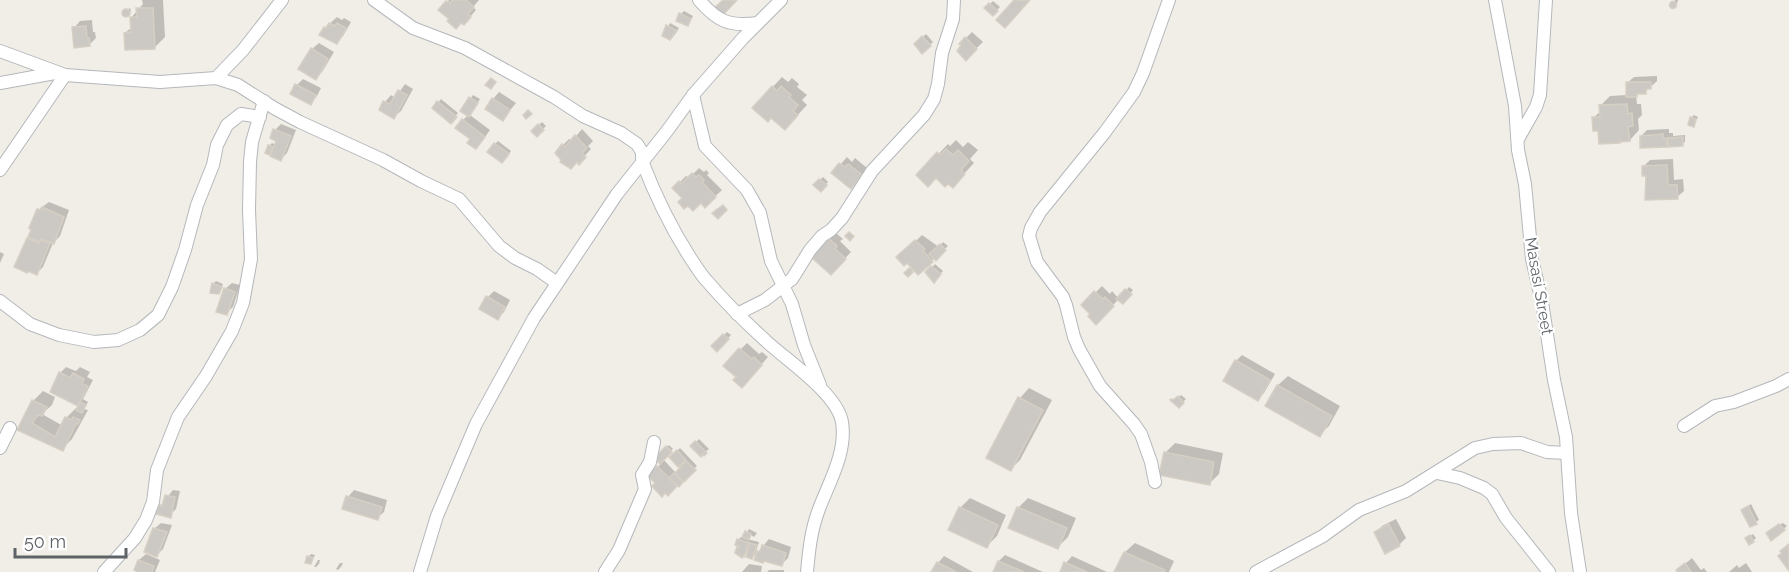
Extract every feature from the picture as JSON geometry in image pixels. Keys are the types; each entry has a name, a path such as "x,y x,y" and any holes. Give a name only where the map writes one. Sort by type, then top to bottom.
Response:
{"street":[{"path":"216,78 243,50 282,0"},
{"path":"374,0 413,28 465,48 554,97 583,116 621,133 637,144 666,217 705,280 737,314 821,389 842,421 842,437 832,478 810,538 807,572"},
{"path":"699,0 721,21 744,25 758,23"},
{"path":"420,572 437,516 476,424 534,318 617,194 693,95 781,0"},
{"path":"737,314 765,300 792,279 801,262 822,236 842,218 872,171 924,115 934,99 938,84 942,53 953,19 954,0"},
{"path":"1155,482 1141,434 1100,386 1079,349 1063,297 1036,262 1029,236 1040,212 1105,132 1134,92 1169,0"},
{"name":"Masasi Street","path":"1495,0 1512,90 1533,266 1547,329 1554,380 1566,437 1571,513 1580,572"},
{"path":"1518,139 1540,95 1546,0"},
{"path":"0,51 61,74"},
{"path":"0,170 61,74"},
{"path":"0,83 61,74 160,82 216,78 238,85 300,122 384,160 459,199 499,246 557,283"},
{"path":"693,95 705,146 747,190 754,202 763,223 771,261 792,304 804,345 821,389"},
{"path":"104,572 135,538 146,520 153,502 157,470 178,417 206,376 232,331 243,303 251,259 249,210 252,142 264,101"},
{"path":"0,301 30,324 59,335 94,342 118,340 140,330 158,315 172,287 197,205 213,165 217,145 227,124 241,114 260,117"},
{"path":"1684,426 1715,406 1734,402 1789,379"},
{"path":"0,448 10,429"},
{"path":"605,572 620,550 645,489 642,475 650,462 654,442"},
{"path":"1256,572 1323,536 1359,510 1406,491 1474,448 1493,444 1521,443 1547,452 1567,453"},
{"path":"1437,472 1460,478 1492,494 1506,518 1549,572"}],"building":[{"path":"452,0 466,0 474,7 468,14 471,17 464,25 461,23 456,29 438,10 446,1 450,3"},
{"path":"723,0 737,0 720,18 713,9"},
{"path":"1014,0 1030,0 1005,28 996,20"},
{"path":"1673,1 1677,5 1673,9 1669,5"},
{"path":"989,3 998,11 993,16 984,8"},
{"path":"136,8 153,8 155,49 125,50 124,33 131,32 130,17 137,17"},
{"path":"126,9 130,13 126,17 122,13"},
{"path":"679,13 691,19 688,26 676,21"},
{"path":"329,23 335,26 337,23 346,28 337,44 319,35"},
{"path":"666,25 677,31 670,40 662,36"},
{"path":"86,26 90,46 74,48 72,27"},
{"path":"922,36 931,46 922,54 914,44"},
{"path":"965,37 977,49 966,61 957,51"},
{"path":"311,48 328,59 316,80 298,69"},
{"path":"491,78 496,82 491,89 485,85"},
{"path":"1626,82 1651,82 1651,89 1646,89 1646,94 1637,94 1637,97 1626,97"},
{"path":"295,84 316,95 311,105 290,94"},
{"path":"772,86 777,91 781,86 798,105 793,111 798,115 785,130 771,118 768,122 752,108"},
{"path":"398,90 407,95 394,119 379,110 383,101 390,104"},
{"path":"469,97 478,103 469,117 460,111"},
{"path":"492,98 510,110 503,121 485,109"},
{"path":"437,101 457,117 451,124 432,108"},
{"path":"1627,104 1628,114 1632,113 1633,126 1628,127 1630,141 1621,142 1620,140 1620,143 1599,144 1598,131 1593,131 1592,117 1600,117 1599,105"},
{"path":"528,110 532,114 526,119 523,115"},
{"path":"1690,117 1696,119 1694,127 1688,125"},
{"path":"462,119 485,137 476,149 467,143 470,139 455,128"},
{"path":"538,124 544,130 537,137 531,131"},
{"path":"273,129 291,136 281,161 270,156 276,141 270,138"},
{"path":"1663,134 1664,139 1667,138 1667,147 1640,148 1640,136"},
{"path":"575,135 587,148 582,153 586,157 579,165 577,162 571,169 560,162 561,160 555,153 562,144 565,147"},
{"path":"1683,137 1683,146 1668,147 1668,138"},
{"path":"494,143 509,154 502,163 487,152"},
{"path":"268,145 273,147 270,155 265,153"},
{"path":"946,149 953,155 958,150 969,161 961,170 965,174 953,188 948,184 945,187 936,178 928,187 916,175 937,152 940,155"},
{"path":"839,163 845,167 848,164 862,175 851,189 831,173"},
{"path":"1667,165 1668,185 1677,185 1678,199 1645,200 1646,176 1642,176 1642,166"},
{"path":"692,173 704,180 702,182 716,197 705,208 701,203 693,211 688,206 684,209 678,202 682,198 672,188 679,181 681,184"},
{"path":"819,179 827,185 821,192 813,185"},
{"path":"723,205 727,210 718,219 712,213"},
{"path":"42,207 64,217 54,244 41,239 39,242 28,237 31,230 29,228 37,209 40,210"},
{"path":"849,232 854,236 850,241 845,236"},
{"path":"27,238 39,243 41,240 50,243 37,275 14,267"},
{"path":"828,238 837,246 835,249 846,259 831,275 811,257"},
{"path":"915,240 925,249 923,251 933,262 918,275 907,263 904,266 896,257"},
{"path":"940,244 946,250 936,261 929,254"},
{"path":"931,266 941,274 934,283 925,272"},
{"path":"909,268 913,272 908,277 904,273"},
{"path":"212,283 222,287 219,294 210,293"},
{"path":"224,288 235,292 227,315 216,312"},
{"path":"1125,289 1132,294 1123,304 1116,299"},
{"path":"1094,291 1114,306 1096,325 1081,305"},
{"path":"486,296 505,307 498,320 479,309"},
{"path":"723,334 729,339 717,352 711,346"},
{"path":"739,348 762,365 742,388 733,380 736,377 723,366"},
{"path":"1235,360 1270,380 1258,401 1223,381"},
{"path":"59,372 70,378 73,373 84,379 82,384 88,386 78,406 50,392"},
{"path":"1277,385 1332,416 1320,437 1265,406"},
{"path":"1178,396 1184,403 1179,408 1170,400"},
{"path":"1018,397 1043,410 1011,471 986,458"},
{"path":"32,400 47,407 42,416 38,415 32,423 55,437 65,417 80,420 63,451 17,430"},
{"path":"80,402 86,405 82,413 76,410"},
{"path":"695,441 707,453 704,456 703,454 701,457 690,446"},
{"path":"666,446 672,452 660,464 654,458"},
{"path":"677,450 686,460 678,467 669,457"},
{"path":"1164,452 1214,462 1210,485 1159,475"},
{"path":"686,461 696,470 684,482 675,473"},
{"path":"657,466 677,486 668,496 665,493 662,497 652,486 655,483 647,475"},
{"path":"674,473 683,482 679,487 669,478"},
{"path":"165,495 175,497 171,518 156,514 159,505 162,506"},
{"path":"346,496 382,507 378,520 342,509"},
{"path":"1748,506 1757,524 1750,527 1741,510"},
{"path":"959,507 998,525 987,548 948,530"},
{"path":"1017,507 1067,528 1058,549 1008,528"},
{"path":"1389,524 1400,546 1385,554 1374,532"},
{"path":"1779,524 1785,530 1771,541 1766,533"},
{"path":"153,528 167,532 157,557 144,552"},
{"path":"745,531 751,534 749,540 742,537"},
{"path":"1750,535 1754,542 1749,545 1745,538"},
{"path":"737,539 749,543 742,558 735,553 737,547 740,547 735,545"},
{"path":"749,543 757,545 752,559 746,557"},
{"path":"1789,544 1789,571 1778,556 1782,553 1780,551"},
{"path":"762,545 786,553 782,566 754,560"},
{"path":"1124,552 1165,570 1164,572 1114,572"},
{"path":"307,556 313,558 311,564 305,563"},
{"path":"138,560 154,566 152,572 134,570"},
{"path":"998,561 1024,572 993,572"},
{"path":"937,562 956,572 931,572"},
{"path":"1064,562 1087,572 1060,572"},
{"path":"1685,563 1691,572 1676,570"}]}
